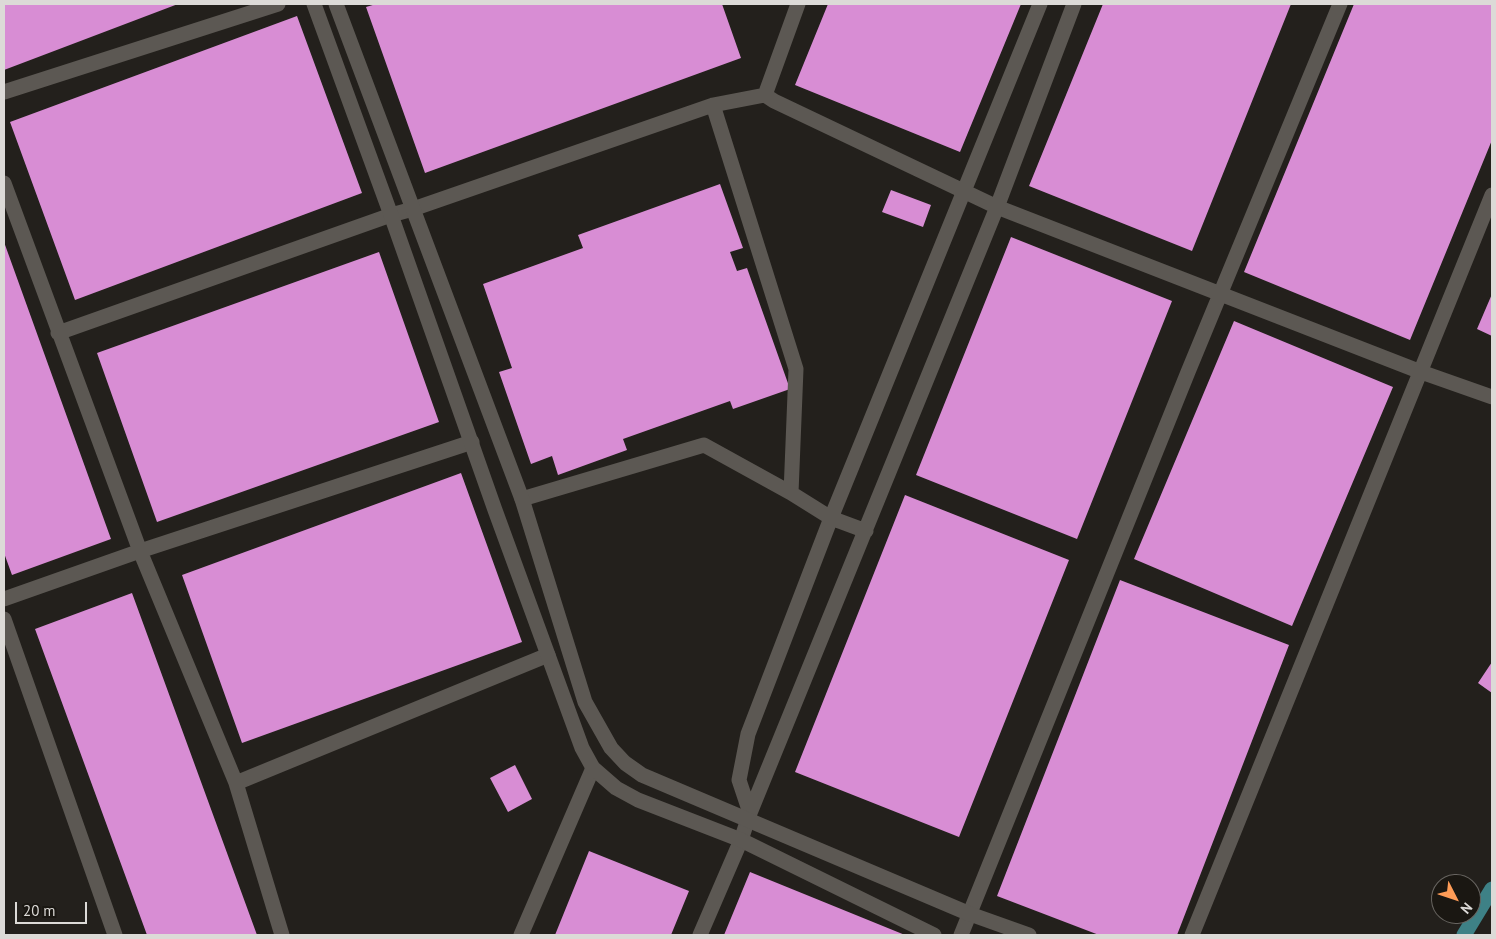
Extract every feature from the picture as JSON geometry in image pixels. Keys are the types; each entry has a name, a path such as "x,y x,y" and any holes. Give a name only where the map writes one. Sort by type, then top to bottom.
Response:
{"main road":[{"path":"1464,935 1492,889"}],"street":[{"path":"4,92 278,4"},
{"path":"314,4 472,442 494,510 582,748 593,768 616,788 638,800 741,840 934,935"},
{"path":"336,4 522,500 586,702 611,748 625,763 642,774 749,817 970,914 1029,935"},
{"path":"765,95 798,4"},
{"path":"749,817 739,780 748,734 831,518 1040,4"},
{"path":"700,935 741,840 998,207 1074,4"},
{"path":"961,935 1220,293 1340,4"},
{"path":"58,333 391,215 713,105 765,95 774,101 998,207 1420,372 1492,397"},
{"path":"713,105 796,369 790,493"},
{"path":"4,183 140,551 236,783 282,935"},
{"path":"1192,935 1492,195"},
{"path":"4,599 140,551 472,442"},
{"path":"522,500 704,445 831,518 866,531"},
{"path":"4,619 115,935"},
{"path":"236,783 548,655"},
{"path":"521,935 593,768"}],"building":[{"path":"4,4 178,4 4,70"},
{"path":"376,4 722,4 741,58 425,173 366,7"},
{"path":"828,4 1021,4 960,152 795,85"},
{"path":"1103,4 1291,4 1192,251 1029,186"},
{"path":"1354,4 1492,4 1492,140 1410,340 1244,272"},
{"path":"297,16 362,193 75,300 10,122"},
{"path":"720,184 743,248 730,252 737,271 747,268 790,389 733,409 730,401 623,439 627,450 558,475 552,456 531,464 499,372 512,368 483,284 583,248 578,235"},
{"path":"891,190 931,205 923,227 882,212"},
{"path":"1011,237 1172,301 1077,539 916,475"},
{"path":"4,242 111,539 12,575 4,553"},
{"path":"379,252 439,422 157,522 97,353"},
{"path":"1492,294 1492,336 1477,329"},
{"path":"1234,321 1393,387 1292,626 1134,559"},
{"path":"461,473 522,642 242,743 182,575"},
{"path":"905,495 1069,560 959,837 795,772"},
{"path":"1120,580 1289,645 1177,935 1099,935 997,896"},
{"path":"132,593 257,935 147,935 35,629"},
{"path":"1492,662 1492,693 1478,683"},
{"path":"515,765 532,799 508,812 490,778"},
{"path":"589,851 689,891 671,935 555,935"},
{"path":"750,872 905,935 724,935"}]}
